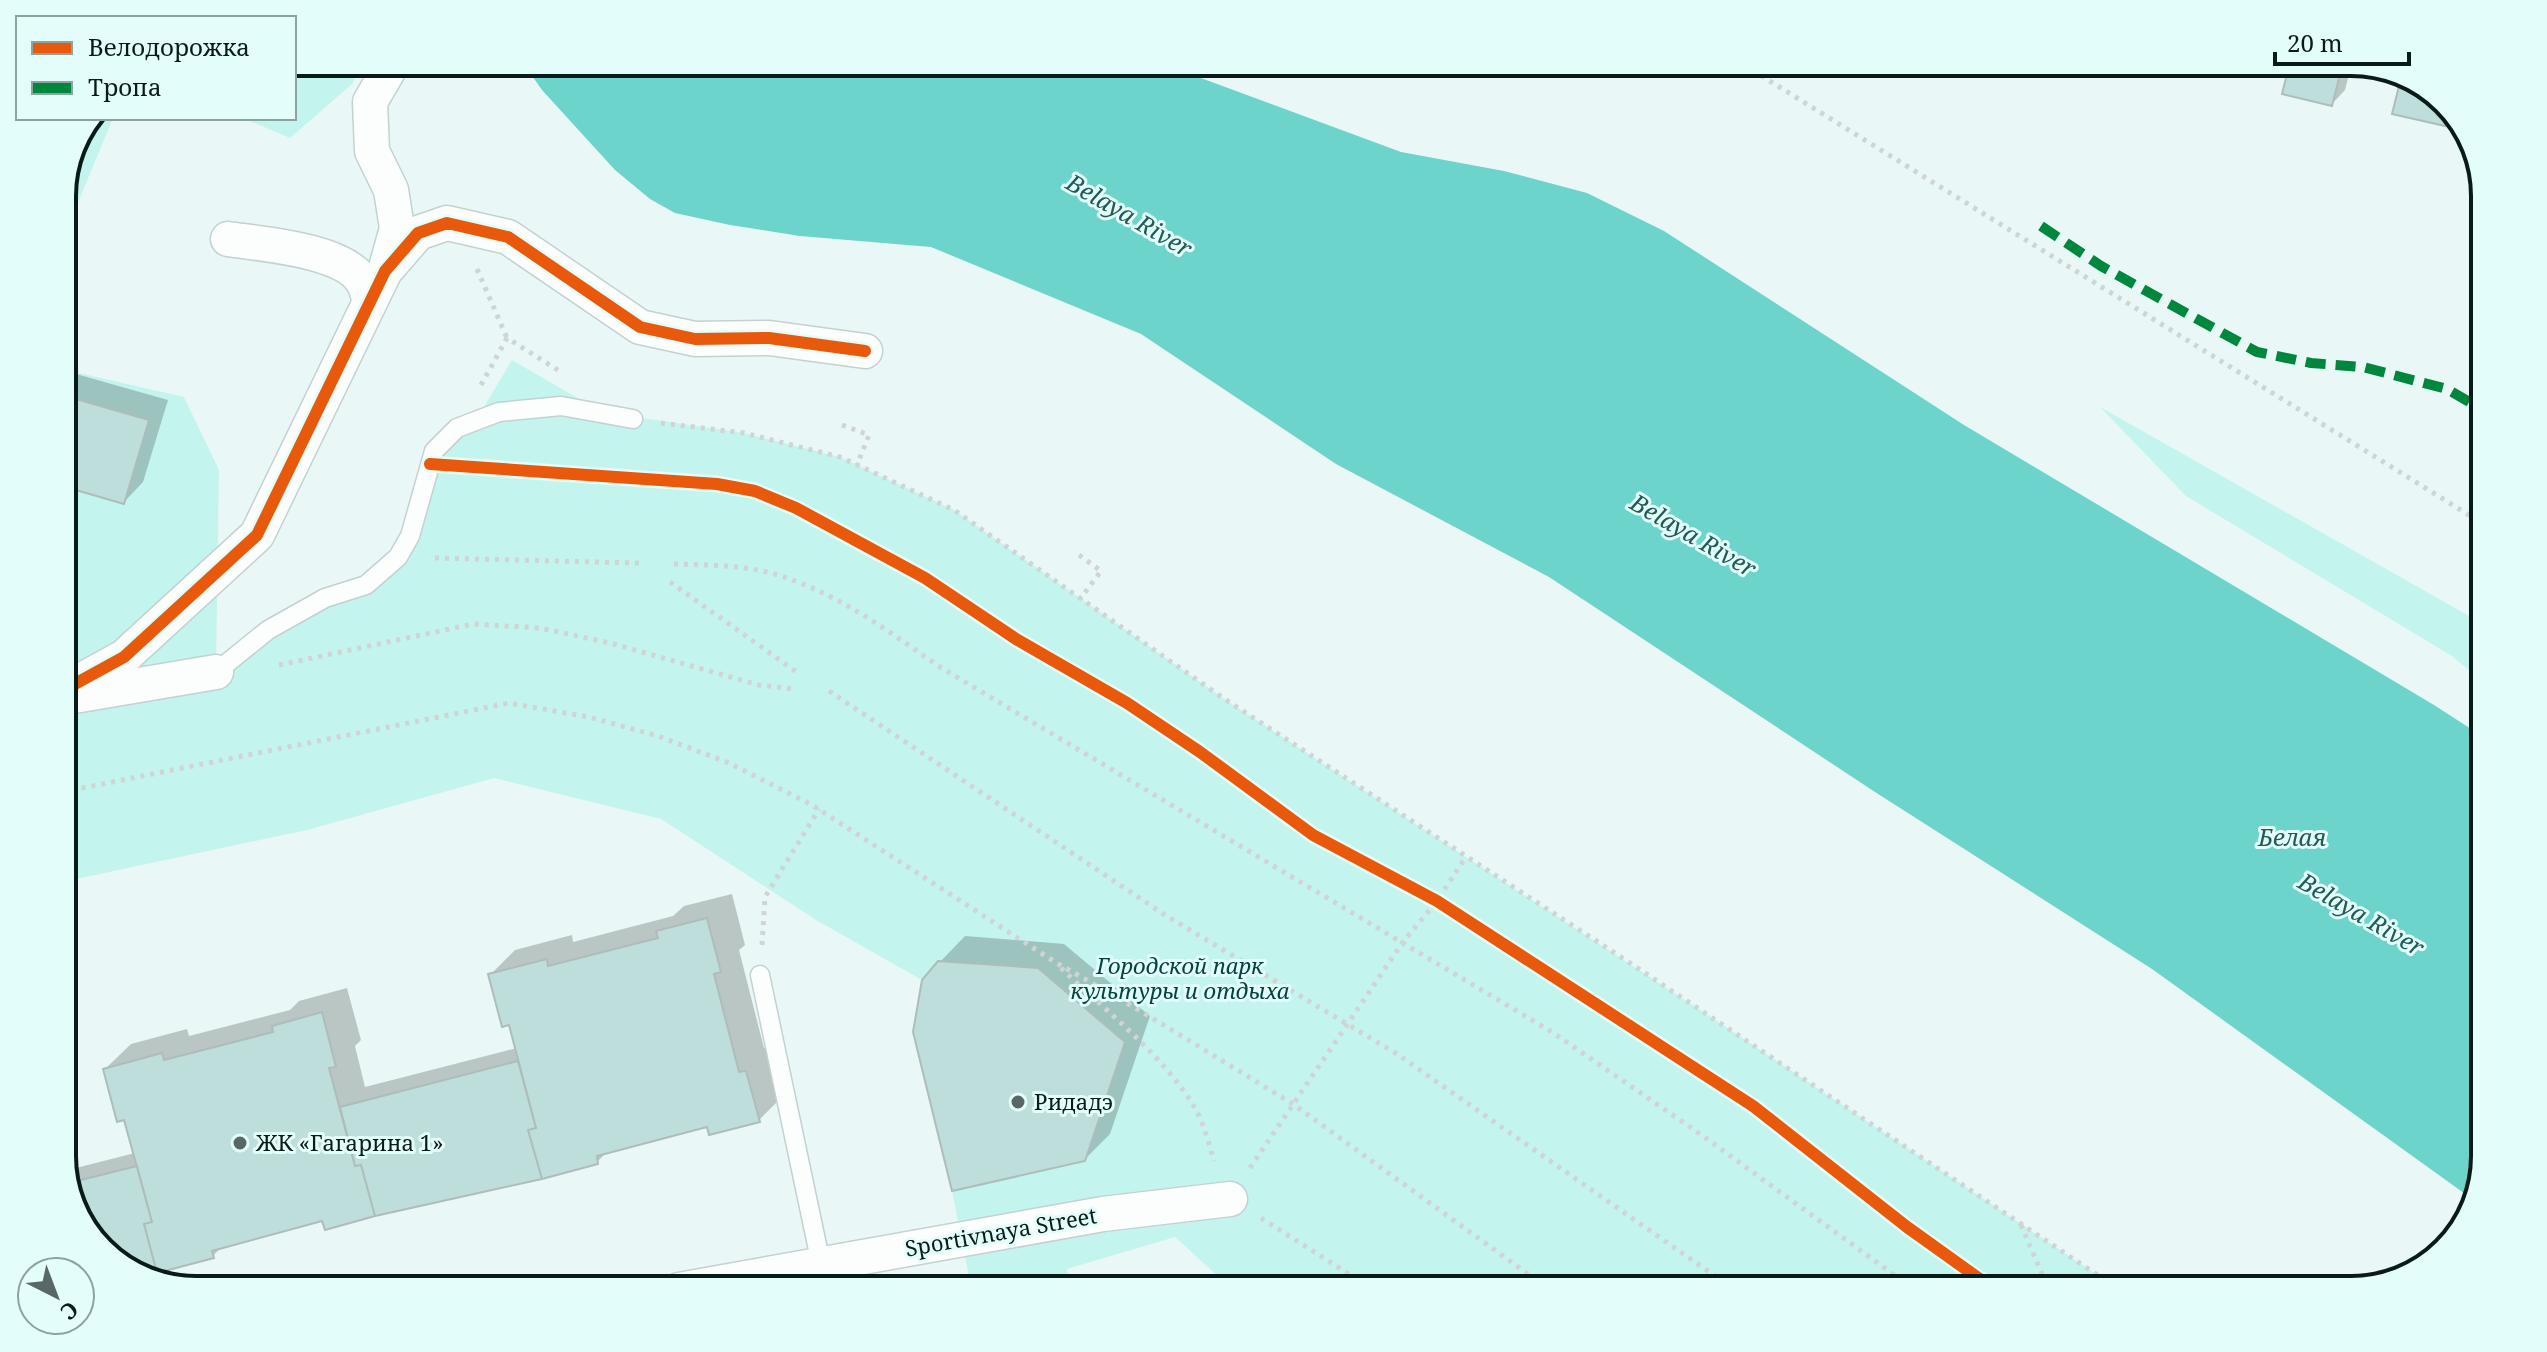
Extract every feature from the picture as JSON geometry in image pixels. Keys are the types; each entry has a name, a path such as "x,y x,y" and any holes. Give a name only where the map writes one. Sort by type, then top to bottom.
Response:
{"street":[{"path":"76,683 124,657 257,535 385,271 397,228 391,190 372,151 370,102 385,76"},
{"path":"385,271 418,233 447,223 508,237 640,327 695,339 769,338 865,351"},
{"path":"228,239 302,250 348,267 364,282 370,302"},
{"path":"76,697 216,672"},
{"name":"Sportivnaya Street","path":"755,1276 1103,1214 1243,1207"}],"lane":[{"path":"216,672 268,630 325,598 366,585 398,557 410,536 434,451 457,428 499,412 561,406 633,419"},
{"path":"760,975 821,1264"}],"path":[{"path":"1762,76 2471,516"},
{"path":"473,261 507,338"},
{"path":"633,419 744,433 840,457 954,510 1236,707 1624,959 2099,1276"},
{"path":"842,425 869,435 857,465"},
{"path":"1079,555 1101,571 1080,599"},
{"path":"398,557 640,563"},
{"path":"674,564 734,567 777,575 844,602 940,667 1565,1041 1696,1131 1896,1276"},
{"path":"670,582 798,673"},
{"path":"334,654 473,624 540,628 623,647 759,685 794,689"},
{"path":"829,691 1165,915 1397,1054 1715,1276"},
{"path":"76,789 509,703 589,717 658,736 729,763 819,809 1055,962 1293,1104 1531,1276"},
{"path":"760,975 765,897 819,809"},
{"path":"1243,1207 1293,1104 1403,942 1437,901 1465,858"},
{"path":"1423,894 1450,910"},
{"path":"1055,962 1142,1043 1195,1109 1243,1207 1352,1276"},
{"path":"2020,1223 2043,1276"}],"green space":[{"path":"296,76 355,76 353,83 290,138 248,120 296,120"},
{"path":"104,120 112,120 76,207 80,165 88,143"},
{"path":"512,360 579,399 530,399 484,407"},
{"name":"Городской парк культуры и отдыха","path":"76,372 184,397 219,470 216,671 397,557 424,484 457,428 561,406 744,433 840,457 954,510 1223,698 1705,1013 2099,1276 1218,1276 1175,1237 1067,1269 1068,1276 969,1276 952,1191 922,980 816,920 661,819 494,778 307,830 76,879"},
{"path":"2100,407 2471,617 2471,672 2452,656 2186,496"}],"water":[{"name":"Белая","path":"532,76 1195,76 1401,152 1504,171 1587,193 1664,231 1964,425 2471,729 2471,1156 2465,1194 2152,969 1875,792 1549,577 1336,464 1141,334 931,247 800,236 675,213 650,199 615,170"}],"building":[{"path":"2286,76 2340,76 2332,106 2282,94"},
{"path":"2399,86 2418,96 2446,123 2445,126 2392,114"},
{"path":"76,399 149,420 124,504 76,490"},
{"path":"707,918 721,972 714,974 739,1072 746,1071 760,1122 709,1135 707,1127 597,1156 598,1164 542,1179 528,1130 536,1128 509,1025 502,1027 488,974 547,959 548,966 658,938 656,931"},
{"name":"Ридадэ","path":"938,961 1038,968 1125,1042 1085,1161 952,1191 913,1032 922,980"},
{"name":"ЖК «Гагарина 1»","path":"322,1012 336,1067 329,1068 355,1166 361,1165 375,1216 325,1230 322,1221 212,1251 214,1258 163,1271 156,1269 144,1224 152,1222 124,1120 117,1122 103,1069 162,1053 164,1060 273,1032 272,1026"},
{"path":"518,1061 536,1128 528,1130 542,1179 375,1216 361,1165 355,1166 340,1107"},
{"path":"137,1166 152,1222 144,1224 156,1269 129,1256 106,1235 88,1209 78,1181"}],"marked path":[{"path":"2041,226 2101,266 2257,352 2311,363 2363,367 2447,389 2471,403"}],"cycle path":[{"path":"76,683 124,657 257,535 385,271 418,233 447,223 508,237 640,327 695,339 769,338 865,351"},
{"path":"430,464 717,484 755,491 796,508 925,578 1016,639 1127,703 1313,835 1437,901 1753,1106 1907,1227 1975,1276"}],"place":[{"name":"Ридадэ","path":"1018,1102"},
{"name":"ЖК «Гагарина 1»","path":"240,1143"}],"water label":[{"name":"Belaya River","path":"1129,216"},
{"name":"Belaya River","path":"1693,536"},
{"name":"Belaya River","path":"2361,915"}]}
